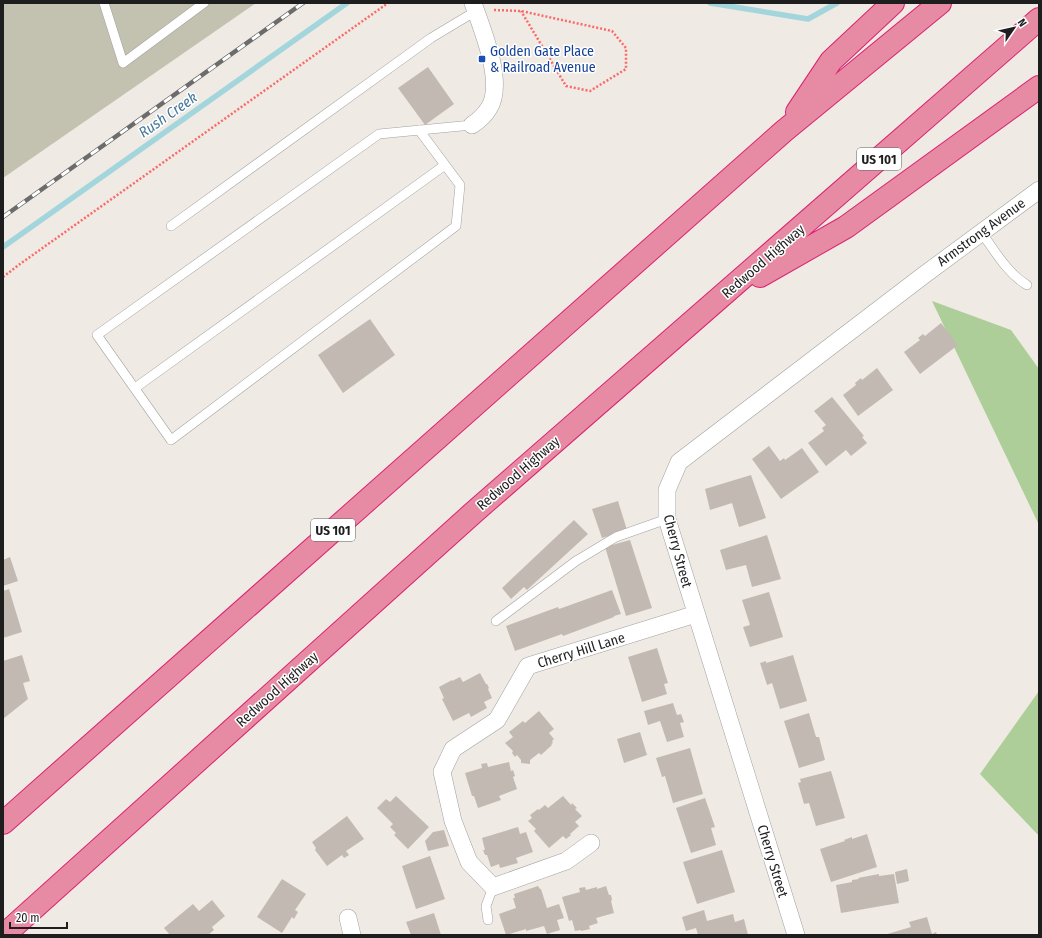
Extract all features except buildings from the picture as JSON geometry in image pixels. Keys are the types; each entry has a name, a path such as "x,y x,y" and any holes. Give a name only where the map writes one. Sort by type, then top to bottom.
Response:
{"highway":[{"path":"784,131 831,61 893,3"},
{"name":"US 101","path":"3,824 784,131 940,3"},
{"name":"Redwood Highway","path":"4,935 473,512 719,300 1039,19"},
{"path":"719,300 846,227 1039,87"}],"street":[{"path":"472,125 481,119 490,108 494,95 494,79 491,56 474,7"},
{"name":"Armstrong Avenue","path":"924,275 1039,190"},
{"name":"Cherry Street","path":"796,935 667,519 667,490 679,462 924,275"},
{"name":"Cherry Hill Lane","path":"493,887 469,862 453,821 442,772 453,749 497,720 528,666 696,614"},
{"path":"493,887 566,861 591,843"},
{"path":"348,918 352,935"}],"lane":[{"path":"106,4 123,63 204,3"},
{"path":"171,226 474,7"},
{"path":"419,130 460,185 456,226 171,440 97,335 379,134 419,130 472,125"},
{"path":"135,388 444,165"},
{"path":"981,232 1008,269 1018,280 1027,285"},
{"path":"496,621 576,560 616,537 667,519"},
{"path":"488,920 486,906 493,887"}],"path":[{"path":"3,277 388,3"},
{"path":"474,7 521,11 612,31 626,48 626,69 590,91 566,86 521,11"}],"shaded area":[{"path":"3,3 256,3 3,178"}],"green space":[{"path":"932,301 1011,330 1039,369 1039,525"},
{"path":"1039,691 1039,836 980,774"}],"waterway":[{"name":"Rush Creek","path":"3,247 347,3"},
{"name":"Rush Creek","path":"710,3 808,19 837,3"}],"railway":[{"path":"3,217 303,3"}],"place":[{"name":"Golden Gate Place & Railroad Avenue","path":"482,59"}]}
